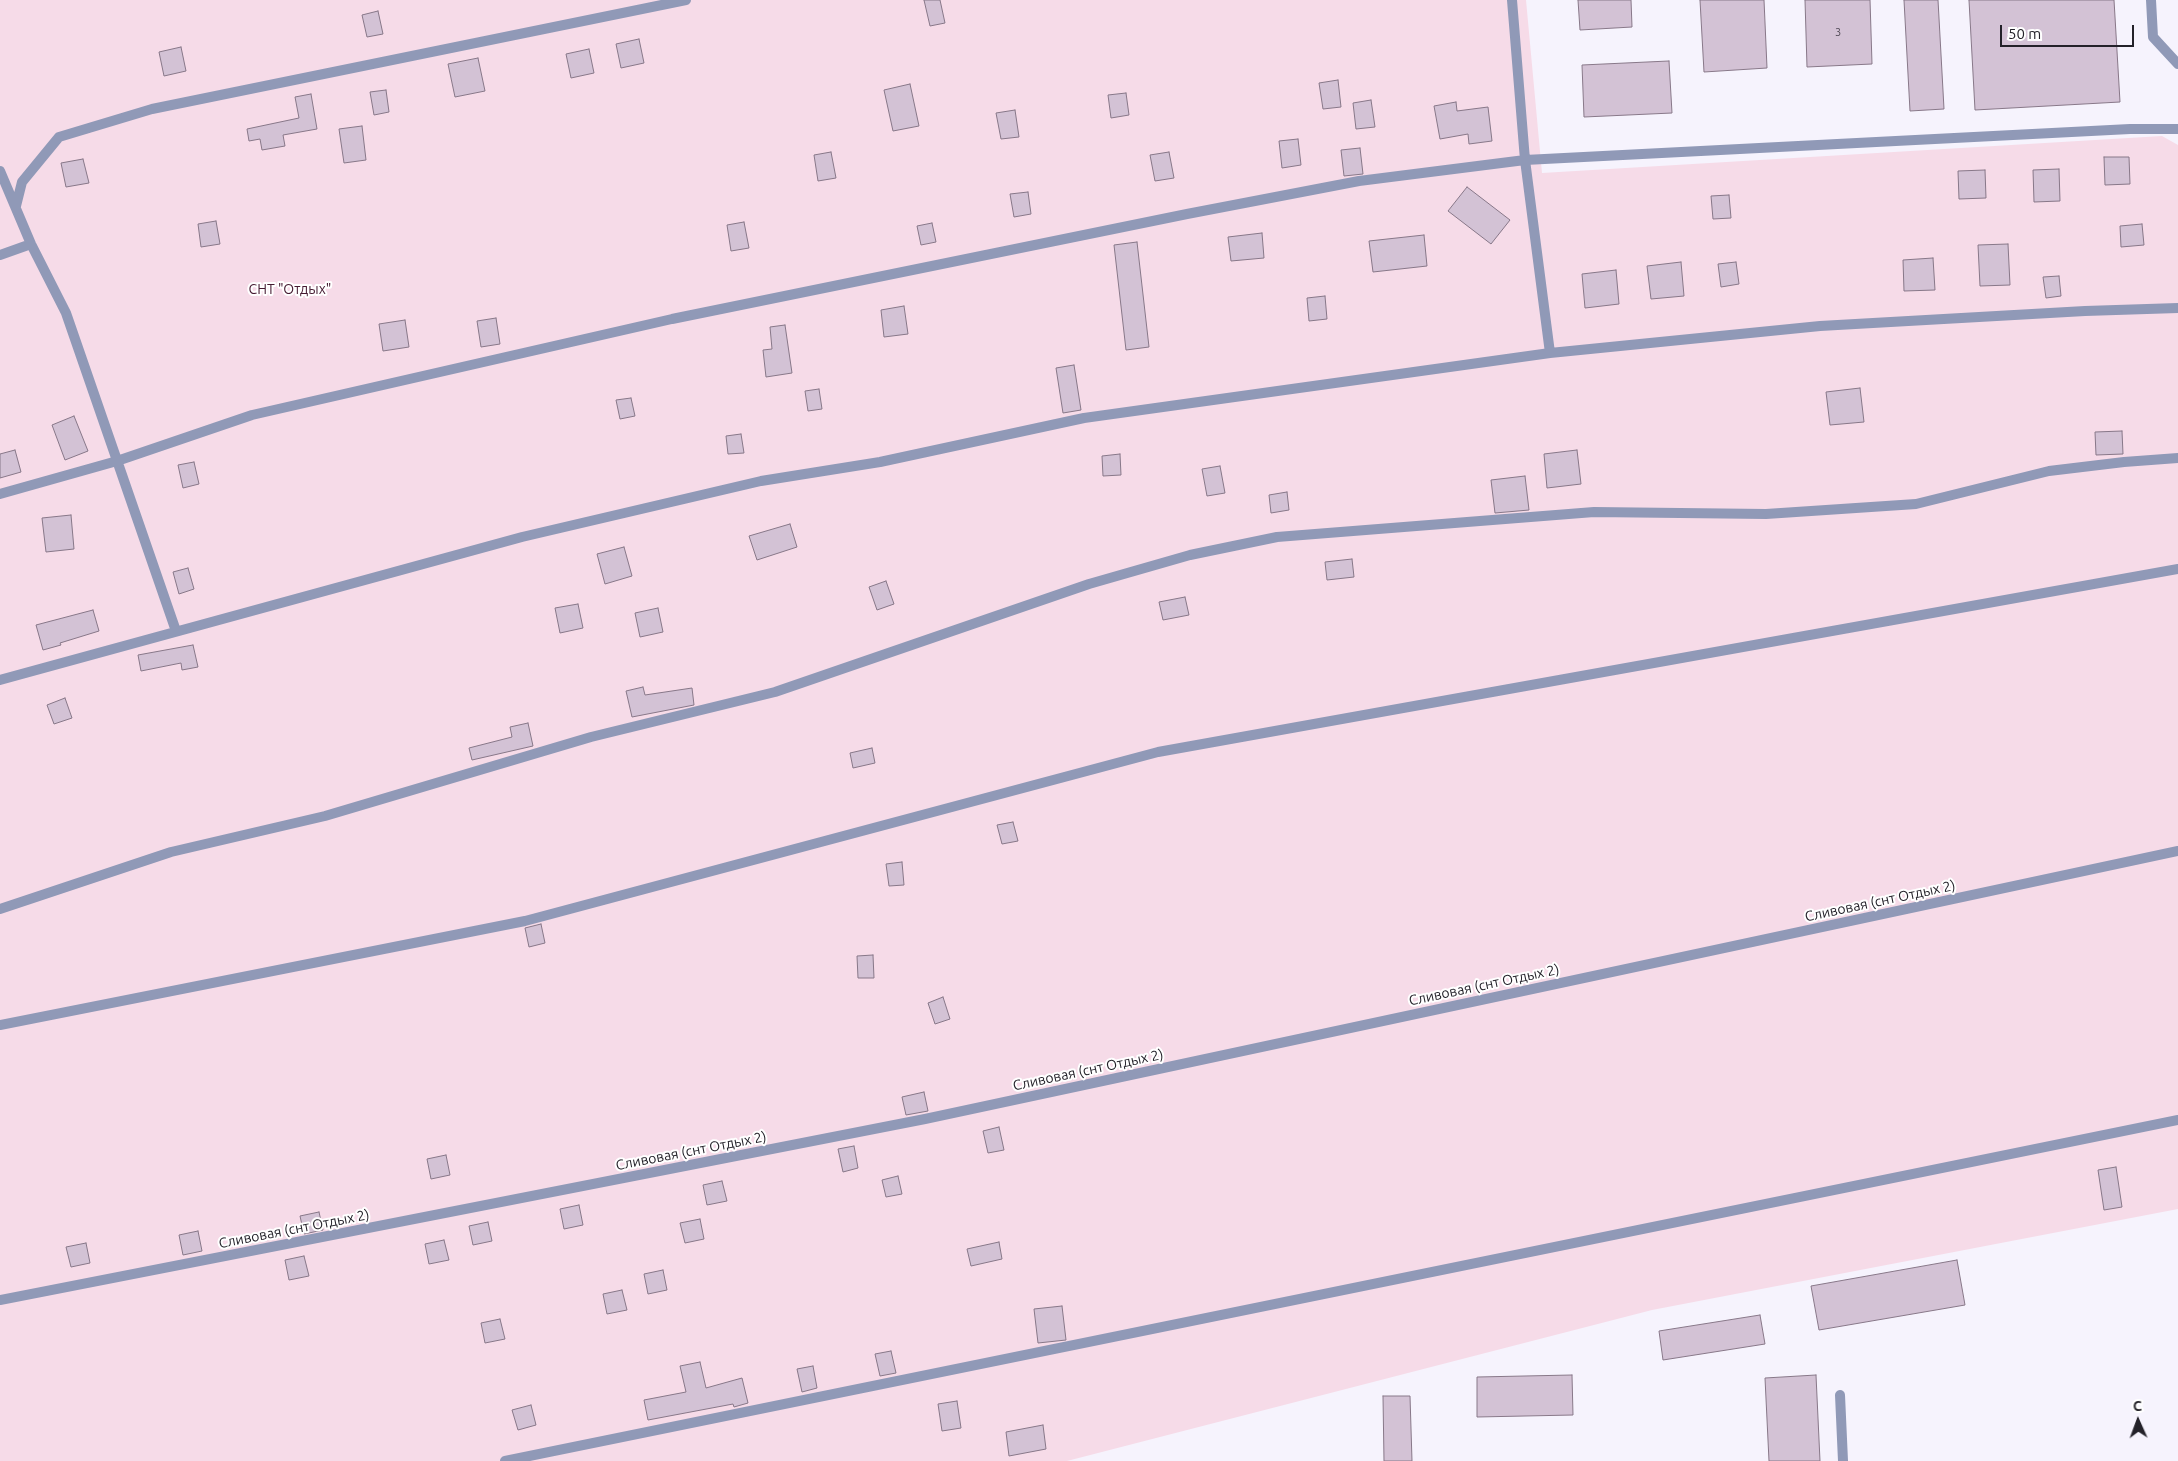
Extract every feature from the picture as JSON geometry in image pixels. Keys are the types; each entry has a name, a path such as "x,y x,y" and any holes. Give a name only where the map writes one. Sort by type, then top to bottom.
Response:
{"lane":[{"path":"16,206 22,182 59,137 68,134 152,109 686,0"},
{"path":"1512,0 1525,160 1550,353"},
{"path":"2151,0 2153,37 2178,64"},
{"path":"0,494 117,461 252,415 672,319 1187,214 1359,181 1525,160 2120,130 2178,129"},
{"path":"0,171 31,244 66,313 176,631"},
{"path":"0,255 31,244"},
{"path":"0,680 522,537 761,481 880,462 1084,418 1550,353 1820,326 2075,311 2178,308"},
{"path":"0,909 171,852 325,816 591,737 775,692 1089,584 1209,551 1277,537 1594,512 1766,514 1916,504 2049,472 2124,462 2178,458"},
{"path":"0,1024 525,921 1158,752 2178,569"},
{"name":"Сливовая (снт Отдых 2)","path":"0,1300 925,1119 2178,851"},
{"path":"505,1461 2178,1120"},
{"path":"1840,1395 1843,1461"}],"green space":[{"name":"СНТ \"Отдых\"","path":"0,0 1526,0 1542,173 2162,136 2178,145 2178,1209 1652,1310 1067,1461 0,1461"}],"building":[{"path":"924,0 940,0 945,23 930,26"},
{"path":"1578,0 1631,0 1632,27 1580,30"},
{"path":"1700,0 1764,0 1767,68 1704,72"},
{"path":"1805,0 1870,0 1872,64 1807,67"},
{"path":"1904,0 1938,0 1944,109 1910,111"},
{"path":"1969,0 2114,0 2120,102 1975,110"},
{"path":"378,11 383,34 367,37 362,15"},
{"path":"639,39 644,63 621,68 616,44"},
{"path":"181,47 186,71 164,76 159,52"},
{"path":"589,49 594,73 571,78 566,54"},
{"path":"478,58 485,91 455,97 448,64"},
{"path":"1669,61 1672,113 1584,117 1582,65"},
{"path":"1338,80 1341,107 1323,109 1319,83"},
{"path":"910,84 919,126 893,131 884,90"},
{"path":"386,90 389,112 374,115 370,92"},
{"path":"1126,93 1129,115 1111,118 1108,95"},
{"path":"311,94 317,129 283,135 285,146 262,150 260,139 249,141 247,129 299,118 295,97"},
{"path":"1371,100 1375,127 1356,129 1353,103"},
{"path":"1456,102 1457,111 1488,107 1492,141 1469,144 1468,134 1440,139 1434,106"},
{"path":"1015,110 1019,137 1001,139 996,113"},
{"path":"362,126 366,160 344,163 339,129"},
{"path":"1298,139 1301,165 1282,168 1279,141"},
{"path":"1360,148 1363,174 1344,176 1341,150"},
{"path":"831,152 836,178 818,181 814,155"},
{"path":"1169,152 1174,178 1155,181 1150,155"},
{"path":"2104,157 2129,157 2130,184 2105,185"},
{"path":"83,159 89,183 66,187 61,163"},
{"path":"2059,169 2060,201 2034,202 2033,170"},
{"path":"1985,170 1986,198 1959,199 1958,171"},
{"path":"1467,187 1510,220 1491,244 1448,211"},
{"path":"1028,192 1031,214 1014,217 1010,194"},
{"path":"1729,195 1731,218 1713,219 1711,196"},
{"path":"216,221 220,244 201,247 198,224"},
{"path":"744,222 749,248 731,251 727,225"},
{"path":"932,223 936,242 921,245 917,226"},
{"path":"2142,224 2144,245 2121,247 2120,226"},
{"path":"1262,233 1264,258 1231,261 1228,237"},
{"path":"1424,235 1427,266 1373,272 1369,241"},
{"path":"1137,242 1149,347 1126,350 1114,245"},
{"path":"2008,244 2010,285 1980,286 1978,245"},
{"path":"1933,258 1935,290 1904,291 1903,260"},
{"path":"1681,262 1684,296 1651,299 1647,266"},
{"path":"1736,262 1739,284 1721,287 1718,264"},
{"path":"1616,270 1619,304 1585,308 1582,274"},
{"path":"2059,276 2061,296 2046,298 2043,277"},
{"path":"1325,296 1327,319 1309,321 1307,298"},
{"path":"904,306 908,334 884,337 881,310"},
{"path":"496,318 500,344 481,347 477,321"},
{"path":"405,320 409,347 383,351 379,324"},
{"path":"785,325 792,373 766,377 763,350 772,349 770,327"},
{"path":"1074,365 1081,410 1063,413 1056,368"},
{"path":"1860,388 1864,422 1830,425 1826,392"},
{"path":"819,389 822,409 808,411 805,391"},
{"path":"631,398 635,416 620,419 616,400"},
{"path":"74,416 88,451 65,460 52,425"},
{"path":"2122,431 2123,454 2096,455 2095,432"},
{"path":"741,434 744,453 728,454 726,436"},
{"path":"15,450 21,472 0,478 0,454"},
{"path":"1577,450 1581,484 1547,488 1544,454"},
{"path":"1120,454 1121,475 1103,476 1102,456"},
{"path":"194,462 199,484 183,488 178,465"},
{"path":"1220,466 1225,493 1207,496 1202,469"},
{"path":"1525,476 1529,510 1495,513 1491,480"},
{"path":"1287,492 1289,510 1271,513 1269,495"},
{"path":"71,515 74,549 46,552 42,518"},
{"path":"790,524 797,547 757,560 749,536"},
{"path":"624,547 632,576 605,584 597,554"},
{"path":"1352,559 1354,577 1327,580 1325,562"},
{"path":"188,568 194,589 179,594 173,572"},
{"path":"886,581 894,604 877,610 869,587"},
{"path":"1185,597 1189,615 1163,620 1159,602"},
{"path":"578,604 583,628 560,633 555,608"},
{"path":"658,608 663,632 640,637 635,613"},
{"path":"93,610 99,631 43,650 36,625"},
{"path":"193,645 198,667 182,670 181,663 141,671 138,655"},
{"path":"643,687 645,695 692,688 694,705 632,717 626,691"},
{"path":"65,698 72,718 54,724 47,705"},
{"path":"528,723 533,746 472,760 469,748 512,737 510,727"},
{"path":"872,748 875,763 853,768 850,753"},
{"path":"1013,822 1018,841 1002,844 997,825"},
{"path":"902,862 904,885 889,886 886,864"},
{"path":"541,924 545,943 529,947 525,928"},
{"path":"873,955 874,978 858,978 857,956"},
{"path":"943,997 950,1019 935,1024 928,1003"},
{"path":"924,1092 928,1111 906,1115 902,1097"},
{"path":"999,1127 1004,1150 988,1153 983,1131"},
{"path":"854,1146 858,1168 843,1172 838,1149"},
{"path":"446,1155 450,1175 431,1179 427,1159"},
{"path":"2116,1167 2122,1207 2104,1210 2098,1170"},
{"path":"898,1176 902,1194 886,1197 882,1180"},
{"path":"722,1181 727,1201 707,1205 703,1185"},
{"path":"579,1205 583,1225 564,1229 560,1209"},
{"path":"319,1212 323,1230 304,1234 300,1216"},
{"path":"700,1219 704,1239 685,1243 680,1223"},
{"path":"488,1222 492,1241 473,1245 469,1226"},
{"path":"198,1231 202,1251 183,1255 179,1235"},
{"path":"444,1240 449,1260 429,1264 425,1244"},
{"path":"999,1242 1002,1259 971,1266 967,1249"},
{"path":"86,1243 90,1263 71,1267 66,1247"},
{"path":"304,1256 309,1276 289,1280 285,1260"},
{"path":"1957,1260 1965,1305 1819,1330 1811,1286"},
{"path":"663,1270 667,1290 648,1294 644,1274"},
{"path":"622,1290 627,1310 607,1314 603,1294"},
{"path":"1062,1306 1066,1340 1038,1343 1034,1309"},
{"path":"1760,1315 1765,1344 1663,1360 1659,1331"},
{"path":"500,1319 505,1339 485,1343 481,1323"},
{"path":"891,1351 896,1373 880,1376 875,1354"},
{"path":"700,1362 706,1388 742,1378 748,1403 734,1407 733,1404 648,1420 644,1400 686,1392 680,1366"},
{"path":"813,1366 817,1388 802,1392 797,1369"},
{"path":"1572,1375 1573,1415 1477,1417 1477,1377"},
{"path":"1816,1375 1820,1461 1769,1461 1765,1378"},
{"path":"1383,1396 1410,1396 1412,1461 1384,1461"},
{"path":"957,1401 961,1428 942,1431 938,1404"},
{"path":"531,1405 536,1425 518,1430 512,1410"},
{"path":"1043,1425 1046,1449 1009,1456 1006,1432"}]}
